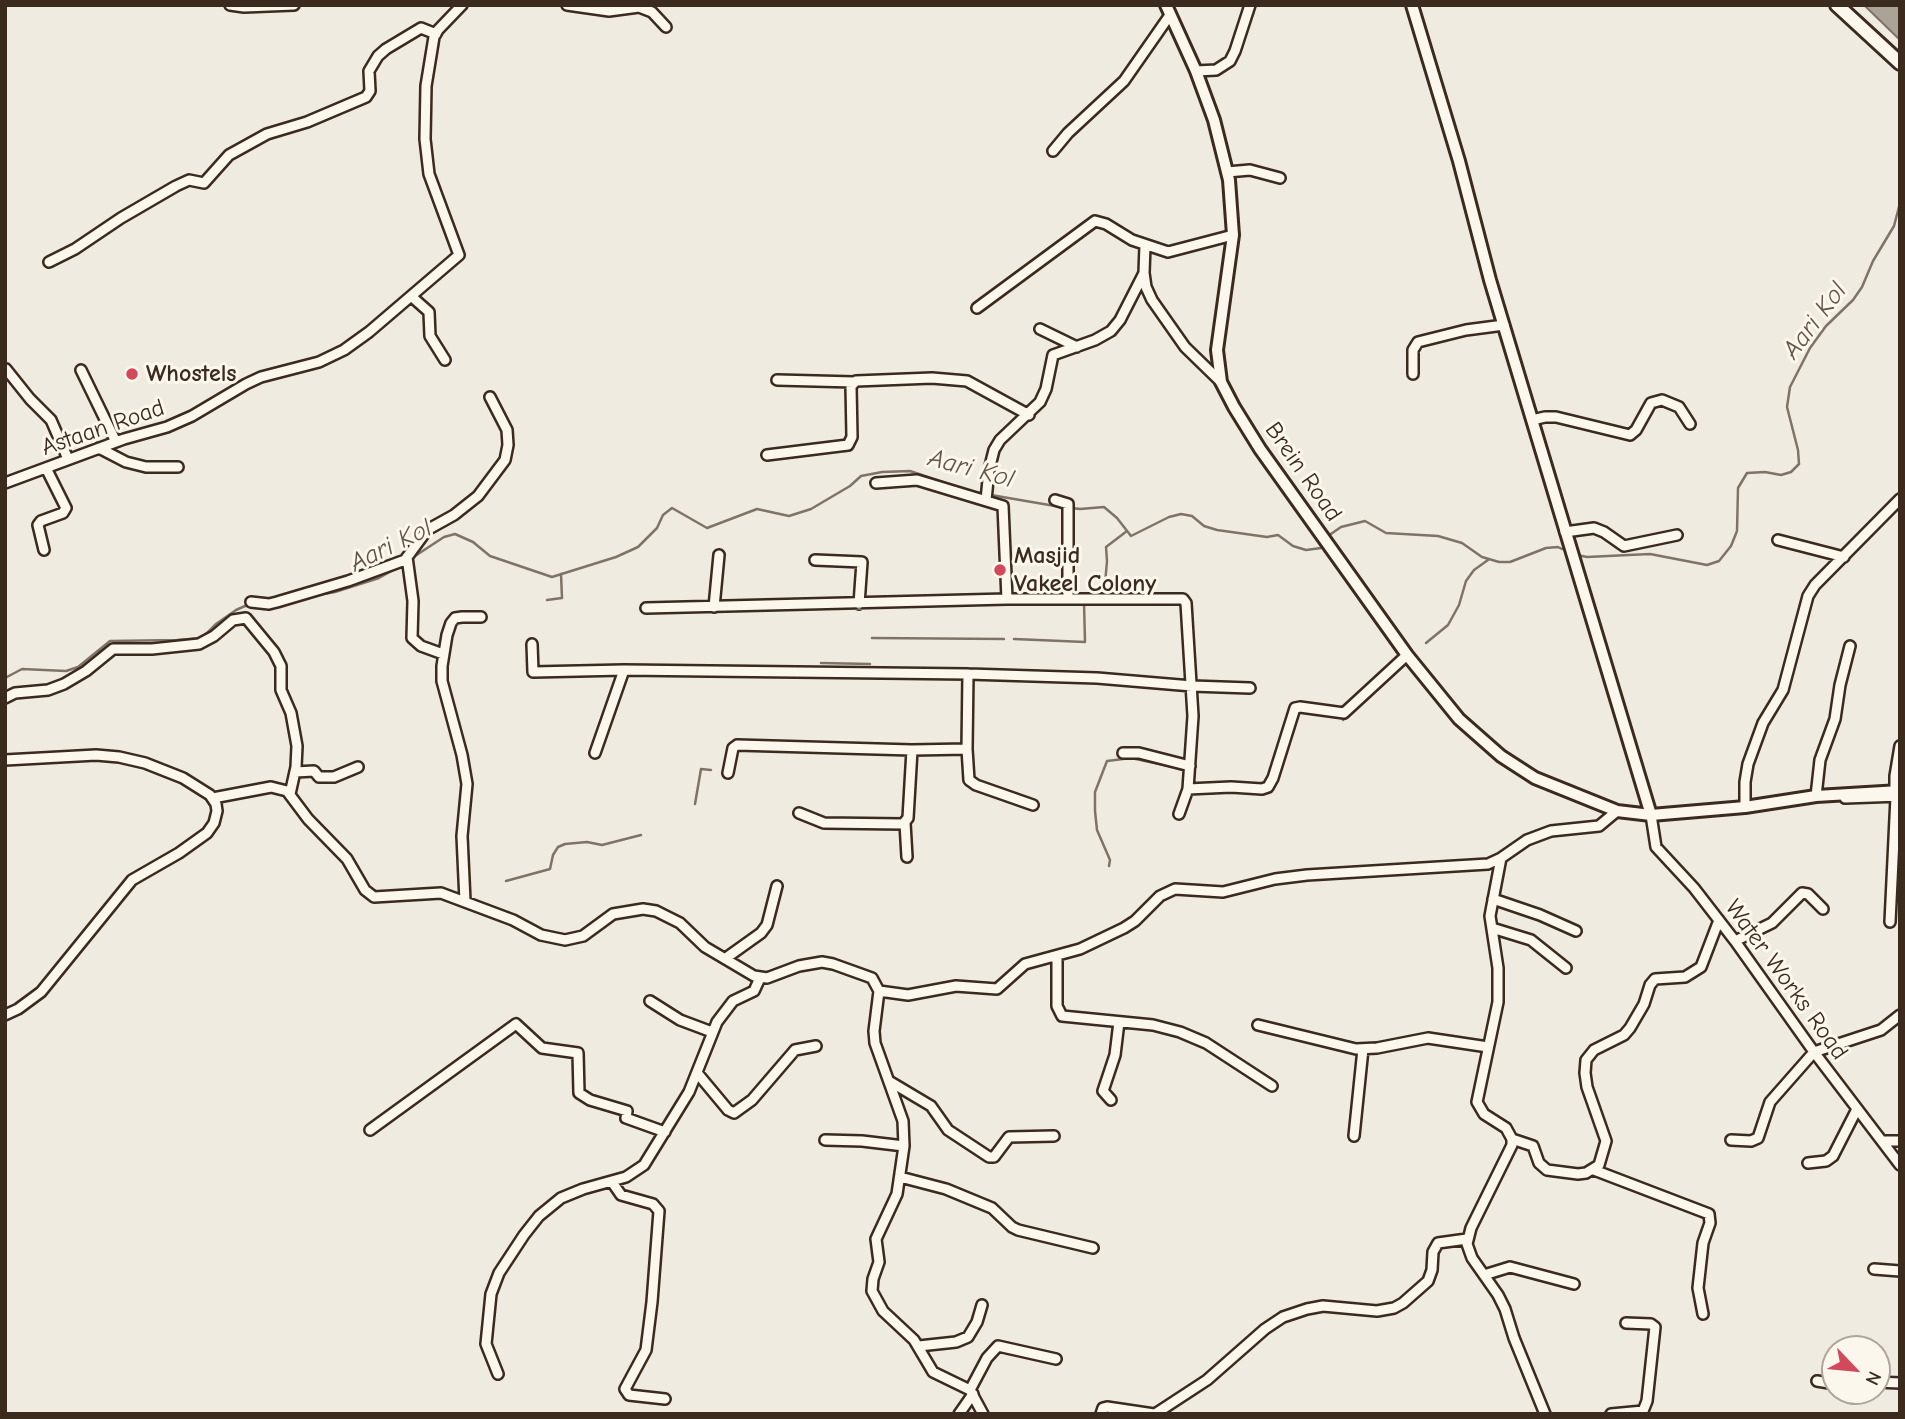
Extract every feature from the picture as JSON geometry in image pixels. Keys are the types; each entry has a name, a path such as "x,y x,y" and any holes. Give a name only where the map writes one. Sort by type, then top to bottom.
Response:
{"main road":[{"path":"1837,5 1900,63"}],"street":[{"path":"230,5 244,8 294,5"},
{"path":"49,262 176,186 189,180 204,183 229,156 267,134 307,122 366,97 370,91 369,72 378,56 421,28 436,34 462,5"},
{"path":"567,5 609,12 639,7 652,12 666,27"},
{"path":"1196,71 1216,70 1230,61 1250,5"},
{"path":"1412,5 1650,815"},
{"path":"1053,151 1068,133 1124,81 1168,10"},
{"name":"Brein Road","path":"1168,10 1196,71 1227,172 1233,234 1217,349 1221,382 1260,449 1407,655 1459,719 1500,757 1535,778 1618,811 1650,815 1745,807 1816,796 1898,794"},
{"name":"Astaan Road","path":"5,483 116,442 178,423 261,377 319,362 344,350 459,256 427,163 426,86 436,34"},
{"path":"1227,172 1250,170 1280,178"},
{"path":"977,308 1091,222 1106,224 1145,245 1168,252 1233,234"},
{"path":"1145,245 1146,286 1162,315 1185,347 1221,382"},
{"path":"986,499 994,450 1000,440 1029,415 1044,395 1053,355 1105,335 1115,326 1144,273"},
{"path":"411,296 429,312 430,336 445,360"},
{"path":"1413,374 1413,350 1418,342 1466,330 1504,325"},
{"path":"1040,329 1077,347"},
{"path":"6,369 51,420 68,459"},
{"path":"81,370 116,442"},
{"path":"777,380 854,382 932,378 967,381 1029,415"},
{"path":"767,455 848,445 852,438 851,389 854,382"},
{"path":"443,654 421,646 412,638 413,601 408,561 426,530 454,515 478,496 505,460 508,445 506,430 490,397"},
{"path":"1532,420 1545,416 1556,417 1630,435 1636,430 1651,403 1661,400 1679,407 1690,424"},
{"path":"99,448 126,462 146,467 178,467"},
{"path":"44,550 39,523 63,513 66,509 46,468"},
{"path":"876,483 918,480 1000,504 1004,508 1007,599"},
{"path":"1745,807 1748,764 1763,723 1783,690 1808,596 1815,585 1900,499"},
{"path":"1055,500 1068,509 1068,599"},
{"path":"1565,531 1594,528 1604,531 1625,546 1677,535"},
{"path":"1778,540 1844,557"},
{"path":"714,607 719,555"},
{"path":"815,560 862,562 859,604"},
{"path":"251,602 277,602 408,561"},
{"path":"646,608 1007,599 1183,599 1186,603 1193,716 1188,789 1178,814"},
{"path":"465,901 462,836 467,784 442,681 443,654 449,627 455,618 481,617"},
{"path":"5,698 15,693 48,690 64,684 86,671 113,649 152,649 199,644 214,636 233,620 246,618 279,659 281,690 294,723 298,756 290,794"},
{"path":"533,644 533,672 624,670 968,674 1097,678 1250,688"},
{"path":"1816,796 1820,760 1835,719 1850,646"},
{"path":"1188,789 1265,789 1273,778 1295,708 1344,713 1407,655"},
{"path":"595,753 624,670"},
{"path":"968,674 967,775 972,783 1033,805"},
{"path":"728,773 733,748 737,745 967,749"},
{"path":"1890,922 1900,746"},
{"path":"907,857 905,823 908,818 912,750"},
{"path":"1124,754 1134,752 1189,766"},
{"path":"5,760 96,755 120,757 167,771 213,798 216,804 216,816 207,833 180,853 132,880 41,992 5,1015"},
{"path":"295,772 314,771 319,777 334,777 358,767"},
{"path":"213,798 271,787 284,789 308,819 347,859 369,895 381,898 425,892 441,893 513,920 541,935 565,940 583,936 613,914 643,909 656,911 680,923 705,947 760,978 773,976 799,965 822,962 872,978 879,991 874,1031 879,1056 903,1121 904,1146 893,1205 876,1239 879,1262 872,1291 883,1311 919,1346 929,1367 937,1375 971,1392 983,1414"},
{"path":"879,991 908,995 956,986 994,990 1003,986 1015,971 1025,964 1080,949 1124,928 1160,896 1175,890 1223,892 1290,876 1488,864 1527,841 1551,831 1599,826 1618,811"},
{"path":"799,813 824,823 905,823"},
{"name":"Water Works Road","path":"1650,815 1656,847 1719,920 1900,1165"},
{"path":"1501,858 1493,899 1492,928 1499,987 1477,1102 1484,1114 1506,1128 1512,1139 1510,1151 1467,1239 1469,1251 1505,1309 1545,1414"},
{"path":"726,958 767,925 777,886"},
{"path":"1735,941 1772,923 1803,892 1823,909"},
{"path":"1493,899 1576,931"},
{"path":"1594,1170 1603,1159 1605,1141 1587,1087 1587,1060 1594,1049 1624,1035 1630,1028 1655,979 1685,977 1702,967 1719,920"},
{"path":"1492,928 1531,940 1566,968"},
{"path":"1057,957 1059,1013 1066,1017 1153,1025 1194,1037 1272,1086"},
{"path":"498,1374 486,1344 491,1294 499,1273 532,1224 553,1203 583,1189 626,1177 644,1165 698,1074 712,1032 733,1001 754,991 760,978"},
{"path":"650,1001 680,1020 712,1032"},
{"path":"1731,1140 1751,1141 1758,1138 1768,1105 1814,1052 1881,1030 1900,1015"},
{"path":"1111,1100 1103,1091 1115,1055 1119,1022"},
{"path":"370,1130 516,1024 542,1048 578,1053 579,1093 590,1100 627,1111 626,1118 665,1132"},
{"path":"1258,1025 1349,1048 1363,1049 1429,1038 1488,1047"},
{"path":"698,1074 728,1110 734,1113 752,1101 791,1053 800,1048 816,1046"},
{"path":"1354,1136 1363,1049"},
{"path":"889,1081 931,1106 948,1130 963,1137 989,1157 994,1157 1009,1137 1054,1136"},
{"path":"1808,1163 1826,1161 1833,1156 1857,1109"},
{"path":"1512,1139 1533,1146 1539,1163 1548,1170 1568,1175 1594,1170 1709,1214 1710,1223 1703,1243 1698,1288 1703,1314"},
{"path":"825,1140 856,1140 904,1146"},
{"path":"1882,1141 1900,1141"},
{"path":"900,1177 946,1189 992,1208 1018,1230 1093,1248"},
{"path":"612,1182 621,1195 653,1205 659,1211 647,1343 625,1389 629,1395 665,1399"},
{"path":"1101,1414 1105,1407 1155,1414 1207,1380 1265,1329 1283,1317 1323,1306 1377,1311 1394,1308 1428,1281 1433,1252 1438,1243 1467,1239"},
{"path":"1484,1275 1510,1267 1574,1284"},
{"path":"1874,1269 1900,1271"},
{"path":"919,1346 956,1342 968,1337 982,1306"},
{"path":"1611,1414 1643,1411 1647,1401 1655,1327 1651,1324 1626,1323"},
{"path":"959,1414 988,1358 998,1346 1056,1359"},
{"path":"1817,1381 1821,1382"}],"shaded area":[{"path":"1864,5 1900,5 1900,40"}],"waterway":[{"name":"Aari Kol","path":"1577,555 1587,557 1650,554 1707,565 1719,561 1731,546 1737,531 1738,488 1747,473 1781,475 1791,472 1799,464 1787,407 1790,387 1810,348 1862,287 1873,261 1894,226 1900,203"},
{"name":"Aari Kol","path":"412,558 444,537 455,534 473,542 490,556 552,577 616,557 638,547 657,528 663,515 672,508 707,528 757,509 789,516 811,509 850,486 861,476 882,472 910,471 984,494"},
{"name":"Aari Kol","path":"991,495 1080,509 1104,507 1131,536 1181,514 1192,516 1204,526 1217,530 1267,537 1278,535 1293,546 1306,550 1321,548"},
{"name":"Aari Kol","path":"1328,536 1341,527 1365,521 1386,533 1438,536 1462,543 1482,557 1499,562 1510,562 1546,548 1562,549"},
{"path":"1102,595 1107,561 1106,547 1127,531"},
{"path":"1426,643 1448,625 1459,605 1466,581 1474,570 1488,560"},
{"name":"Aari Kol","path":"312,596 335,592 379,578 404,564"},
{"path":"547,600 562,598 561,574"},
{"name":"Aari Kol","path":"279,606 299,600"},
{"path":"1014,639 1085,642 1084,602"},
{"name":"Aari Kol","path":"5,678 22,669 66,671 78,667 110,641 202,638 236,610 251,606"},
{"path":"872,638 1004,639"},
{"path":"821,663 870,664"},
{"path":"1343,720 1366,700"},
{"path":"1109,866 1110,860 1097,830 1095,811 1095,792 1107,761 1131,758 1183,769"},
{"path":"695,804 701,769 711,770"},
{"path":"506,881 550,869 553,855 558,847 565,844 587,842 602,845 641,835"}],"place":[{"name":"Whostels","path":"132,374"},
{"name":"Masjid Vakeel Colony","path":"1000,570"}]}
